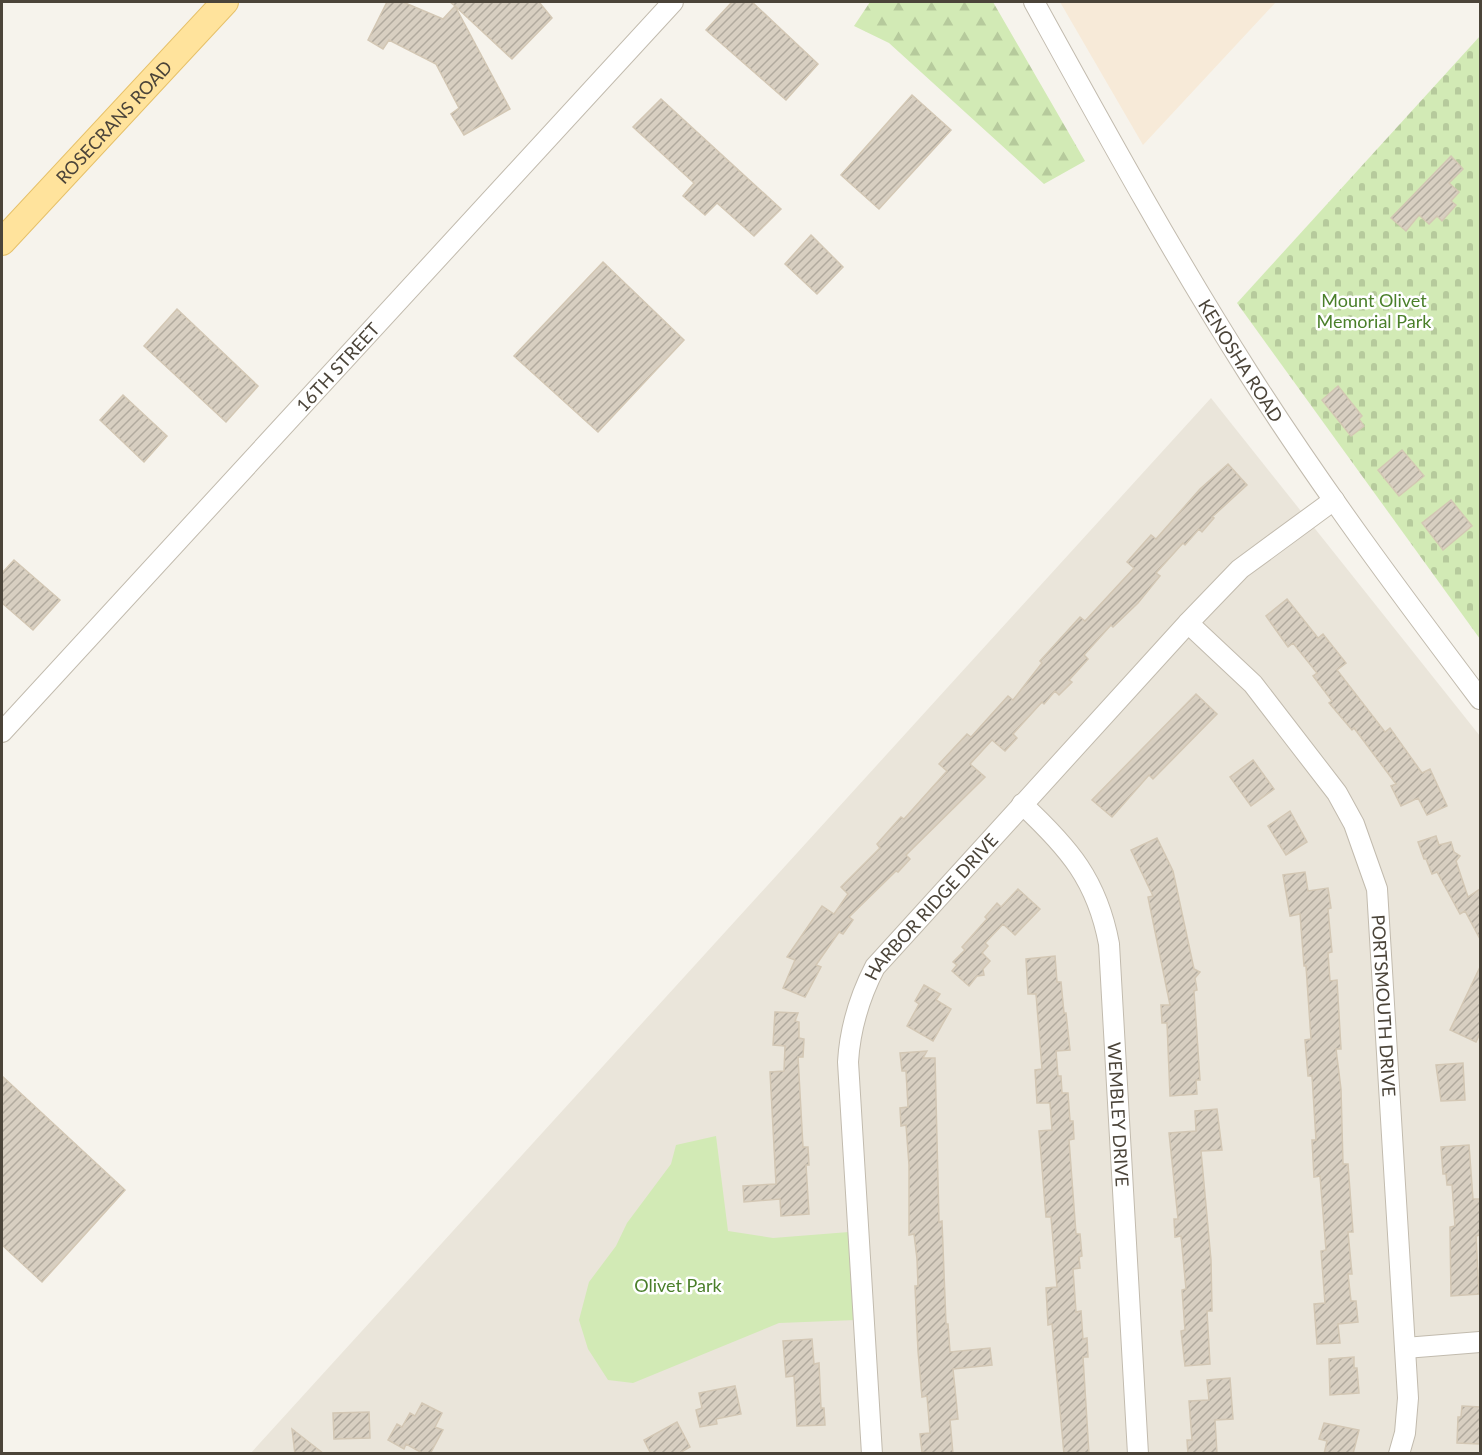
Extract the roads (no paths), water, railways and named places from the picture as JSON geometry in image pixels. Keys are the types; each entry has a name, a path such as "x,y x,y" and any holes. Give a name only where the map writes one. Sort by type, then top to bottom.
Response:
{"main road":[{"name":"ROSECRANS ROAD","path":"2,242 225,2"}],"street":[{"name":"16TH STREET","path":"2,732 673,2"},
{"name":"KENOSHA ROAD","path":"1034,2 1189,275 1249,373 1384,573 1480,699"},
{"name":"HARBOR RIDGE DRIVE","path":"872,1454 849,1043 864,989 875,967 1188,623 1240,569 1334,500"},
{"name":"PORTSMOUTH DRIVE","path":"1188,623 1253,684 1337,794 1354,824 1377,889 1408,1398 1405,1433 1399,1454"},
{"name":"WEMBLEY DRIVE","path":"1023,804 1062,841 1083,870 1095,893 1105,921 1109,956 1138,1454"},
{"path":"1405,1348 1480,1342"}],"park label":[{"name":"Mount Olivet Memorial Park","path":"1374,310"},
{"name":"Olivet Park","path":"678,1285"}]}
